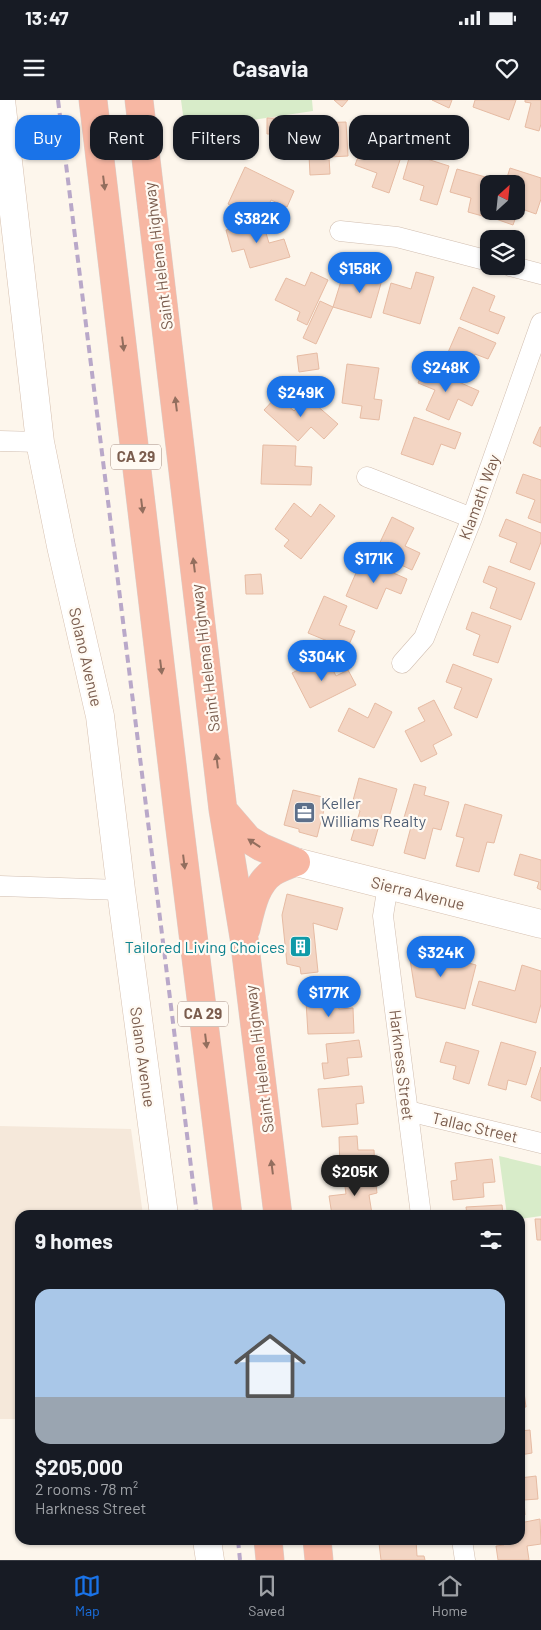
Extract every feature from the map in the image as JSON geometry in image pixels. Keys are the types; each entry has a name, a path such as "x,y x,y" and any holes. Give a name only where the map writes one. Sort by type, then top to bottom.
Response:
{"highway":[{"name":"CA 29","path":"93,100 227,1210"},
{"name":"Saint Helena Highway","path":"139,100 223,810 244,938 277,1210"},
{"path":"223,810 248,839 261,847 296,862"},
{"path":"244,938 252,903 257,892 272,873 296,862"},
{"path":"268,1545 270,1560"},
{"path":"318,1545 320,1560"}],"street":[{"name":"Solano Avenue","path":"0,100 40,442 61,546 100,716 163,1210"},
{"path":"340,231 397,237 480,259"},
{"path":"525,270 541,274"},
{"name":"Klamath Way","path":"402,663 424,638 472,518 541,323"},
{"path":"0,441 40,442"},
{"path":"367,478 472,518"},
{"name":"Sierra Avenue","path":"296,862 541,924"},
{"name":"Harkness Street","path":"388,885 383,916 420,1210"},
{"path":"0,886 121,890"},
{"name":"Tallac Street","path":"408,1111 541,1143"},
{"path":"208,1545 210,1560"},
{"path":"463,1545 465,1560"}],"shaded area":[{"path":"0,1126 131,1129 142,1210 15,1210 15,1419 0,1419"}],"green space":[{"path":"181,100 312,100 313,111 286,115 269,115 269,118 259,119 259,115 183,115"},
{"path":"499,1156 541,1166 541,1216 525,1218 525,1210 506,1210"}],"building":[{"path":"334,100 348,100 342,107"},
{"path":"432,100 452,100 449,108"},
{"path":"475,100 516,100 509,120 473,107"},
{"path":"525,100 541,100 541,124 539,131 525,127 531,103 525,102"},
{"path":"267,118 269,118 269,134 267,134"},
{"path":"339,122 346,122 348,156 339,156"},
{"path":"309,160 329,160 330,174 310,175"},
{"path":"357,160 400,160 389,193 372,187 377,173 355,165"},
{"path":"409,160 430,160 449,166 437,205 420,200 424,186 403,179"},
{"path":"245,167 294,191 287,207 271,200 262,220 228,204"},
{"path":"510,168 541,178 541,199 536,214 525,210 525,175 508,175"},
{"path":"457,169 480,175 480,215 468,212 471,198 450,192"},
{"path":"262,220 269,243 284,239 290,257 250,268 244,249 232,252 226,230"},
{"path":"499,220 515,220 513,225"},
{"path":"367,268 384,273 371,318 333,307 342,278 362,284"},
{"path":"311,272 328,280 307,325 297,320 300,312 275,300 286,278 305,286"},
{"path":"416,272 434,277 420,324 383,313 391,283 411,289"},
{"path":"473,287 495,296 489,311 505,317 498,334 460,319"},
{"path":"320,301 333,307 316,344 303,338"},
{"path":"459,327 496,343 488,359 475,354 466,374 443,364"},
{"path":"317,353 319,369 299,372 297,356"},
{"path":"347,364 379,368 374,399 382,400 379,420 360,418 362,406 342,403"},
{"path":"425,367 479,391 472,406 458,399 449,420 426,410 435,390 418,383"},
{"path":"277,396 294,411 307,397 338,424 324,439 311,427 298,441 264,410"},
{"path":"414,417 461,433 455,449 441,444 433,465 401,454"},
{"path":"541,427 541,447 533,443"},
{"path":"263,445 296,446 295,466 312,467 311,485 261,484"},
{"path":"523,474 541,480 541,523 528,518 535,500 516,493"},
{"path":"294,503 311,517 320,504 335,516 301,559 284,546 289,540 275,529"},
{"path":"392,517 414,528 405,546 420,553 412,570 375,553"},
{"path":"506,519 541,533 541,542 530,570 510,562 517,543 499,536"},
{"path":"362,559 407,579 401,594 386,588 377,609 346,596"},
{"path":"489,566 535,583 521,620 490,608 497,588 483,582"},
{"path":"261,574 263,594 246,594 245,575"},
{"path":"324,596 347,606 339,625 355,631 347,649 308,633"},
{"path":"472,612 511,626 498,663 473,655 480,635 466,629"},
{"path":"326,656 336,676 348,670 356,685 310,708 292,673"},
{"path":"453,664 492,679 477,718 454,708 462,688 446,682"},
{"path":"434,700 452,735 433,745 437,754 421,762 405,731 425,721 418,708"},
{"path":"375,703 392,712 374,748 338,731 349,708 368,718"},
{"path":"359,778 397,789 389,817 382,815 373,846 351,840 360,811 351,808"},
{"path":"414,784 426,787 424,795 449,802 441,830 433,828 425,859 404,853 412,823 403,821"},
{"name":"Keller Williams Realty","path":"293,790 327,798 317,837 284,825"},
{"path":"465,804 502,815 494,843 487,842 479,872 456,866 464,838 456,836"},
{"path":"520,854 541,860 541,890 537,888 539,882 514,875"},
{"name":"Tailored Living Choices","path":"287,894 343,908 337,930 313,923 318,972 301,974 300,967 287,964 282,915"},
{"path":"408,947 476,965 465,1009 416,997"},
{"path":"522,965 541,971 541,1004 536,1023 472,1005 479,981 515,991"},
{"path":"338,1000 339,1009 353,1008 354,1033 308,1034 306,1001"},
{"path":"359,1040 362,1057 347,1058 349,1075 324,1079 322,1063 328,1063 326,1044"},
{"path":"446,1042 479,1051 469,1084 453,1079 456,1066 440,1062"},
{"path":"501,1042 536,1052 526,1085 508,1080 506,1090 488,1085"},
{"path":"541,1067 541,1101 531,1097"},
{"path":"362,1086 364,1103 356,1104 358,1124 322,1127 318,1089"},
{"path":"357,1136 358,1150 374,1150 375,1169 340,1170 339,1137"},
{"path":"492,1159 495,1182 483,1183 484,1197 453,1200 451,1181 457,1180 455,1163"},
{"path":"375,1176 377,1193 369,1195 371,1210 331,1210 329,1196 346,1194 344,1179"},
{"path":"502,1205 502,1210 466,1210 466,1207"},
{"path":"535,1219 541,1219 541,1240 537,1240"},
{"path":"525,1430 530,1430 532,1453 525,1454"},
{"path":"536,1476 538,1499 525,1500 525,1477"},
{"path":"540,1519 541,1544 527,1546 529,1560 498,1560 496,1546 525,1545 525,1522"},
{"path":"379,1545 416,1545 417,1556 424,1556 425,1560 381,1560"}],"railway":[{"path":"58,100 196,1210"},
{"path":"238,1545 240,1560"}],"place":[{"name":"Keller Williams Realty","path":"305,812"},
{"name":"Tailored Living Choices","path":"301,947"}]}
